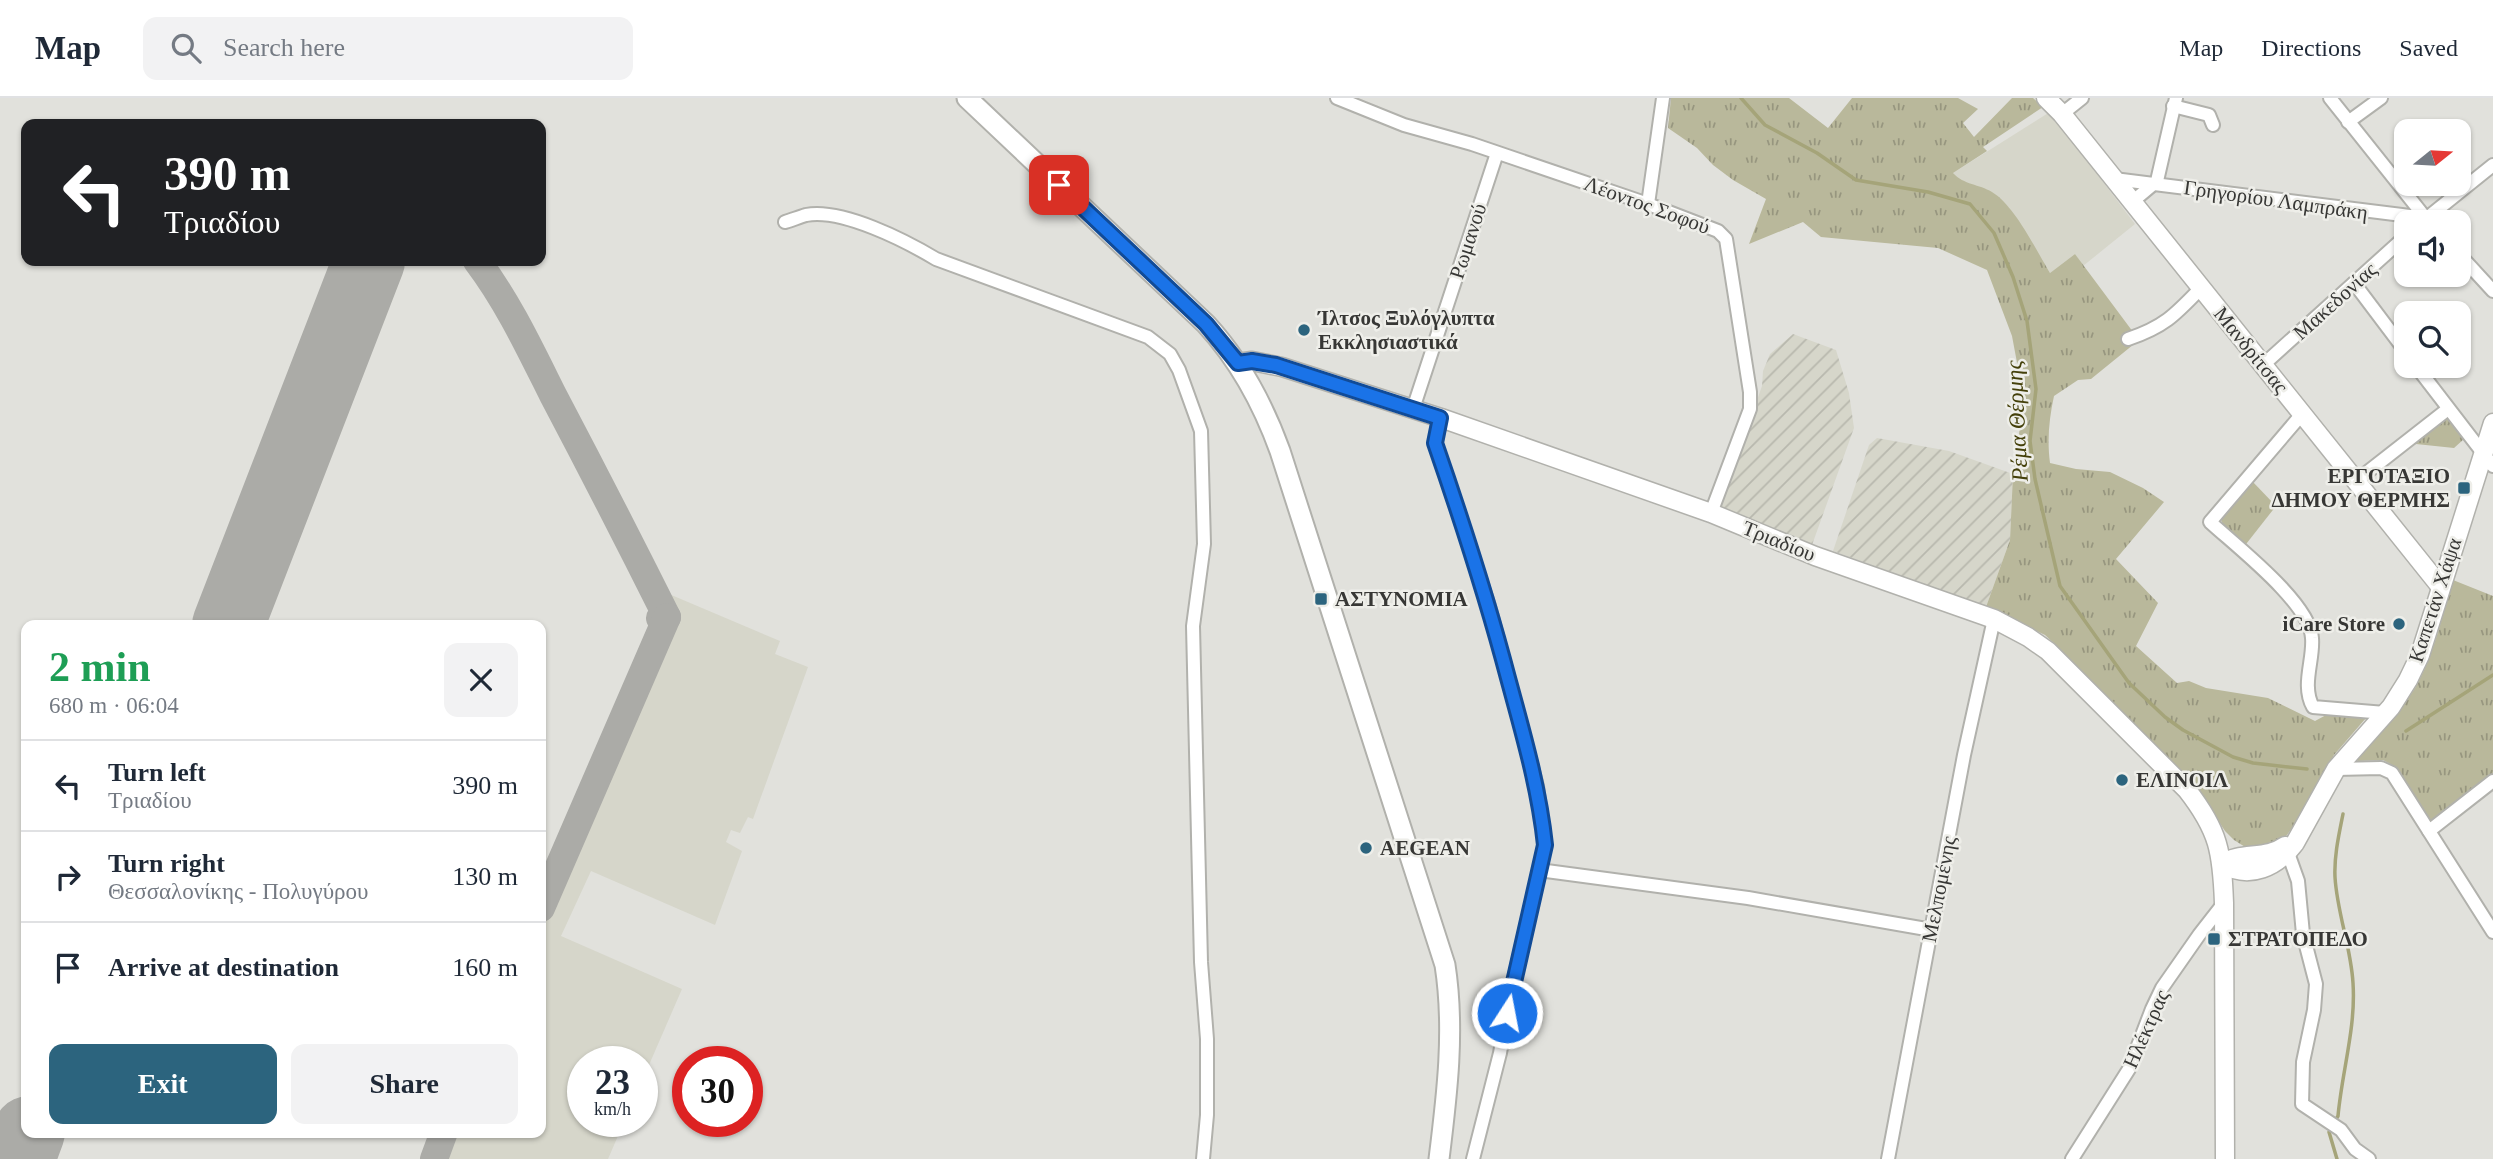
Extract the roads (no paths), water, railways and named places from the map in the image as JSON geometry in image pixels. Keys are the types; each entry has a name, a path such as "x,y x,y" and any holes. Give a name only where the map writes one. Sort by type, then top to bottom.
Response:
{"main road":[{"path":"967,98 1206,324 1238,363 1256,396 1280,451 1445,965 1449,992 1450,1038 1439,1159"},
{"name":"Μανδρίτσας","path":"2046,98 2062,114 2440,586"},
{"name":"Τριαδίου","path":"1238,363 1252,361 1276,365 1440,418 1712,513 1815,556 1994,619 2028,637 2059,662 2187,790 2203,812 2218,841 2224,903 2225,1159"},
{"name":"Καπετάν Χάψα","path":"2222,864 2231,859 2258,864 2288,853 2336,769 2403,688 2420,655 2440,586 2488,460 2493,423"},
{"name":"Καπετάν Χάψα","path":"2258,864 2280,850 2301,830"},
{"path":"2218,841 2224,841 2258,864 2224,903"}],"street":[{"name":"Λέοντος Σοφού","path":"1337,98 1404,125 1472,144 1648,204 1718,232 1726,239 1750,392 1750,409 1712,513"},
{"path":"1648,204 1663,98"},
{"path":"2062,114 2082,98"},
{"path":"2330,98 2417,210"},
{"path":"2348,122 2381,98"},
{"path":"2114,179 2155,184 2174,102 2209,115 2213,125"},
{"name":"Ρωμανού","path":"1413,409 1497,153"},
{"path":"2439,210 2493,165"},
{"name":"Γρηγορίου Λαμπράκη","path":"2133,202 2155,184 2394,217"},
{"path":"785,222 808,215 833,216 904,240 936,259 1148,337 1170,355 1179,370 1200,431 1202,469 1204,544 1193,626 1201,962 1207,1039 1207,1115 1203,1159"},
{"name":"Μακεδονίας","path":"2263,365 2394,247"},
{"path":"2471,267 2493,291"},
{"path":"2354,283 2394,336"},
{"path":"2128,339 2153,331 2172,319 2201,288"},
{"path":"2425,378 2488,460"},
{"path":"2356,481 2448,409"},
{"path":"2302,414 2210,522 2263,570 2306,619 2312,636 2308,689 2313,707 2385,713"},
{"path":"1440,418 1435,443 1489,606 1537,786 1545,845 1511,992 1500,1053 1473,1159"},
{"name":"Μελπομένης","path":"1888,1159 1964,755 1994,619"},
{"path":"2336,769 2387,769 2392,773 2493,932"},
{"path":"2429,831 2493,781"},
{"path":"2288,853 2298,881 2303,934 2316,984 2314,1010 2303,1062 2302,1104 2341,1130 2355,1149 2370,1159"},
{"path":"1539,870 1748,898 1932,930"},
{"name":"Ηλέκτρας","path":"2072,1159 2129,1069 2162,988 2224,903"}],"waterway":[{"name":"Ρέμα Θέρμης","path":"1741,98 1765,125 1817,153 1856,180 1928,192 1970,204 1994,233 2013,277 2027,321 2036,389 2030,441 2035,479 2060,586 2129,683 2165,717 2233,757 2253,763 2307,769"},
{"path":"2406,731 2493,675"},
{"path":"2335,1121 2348,1049 2353,1000 2350,956 2335,877 2343,814"},
{"path":"2332,1128 2329,1132 2337,1159"}],"place":[{"name":"Ίλτσος Ξυλόγλυπτα Εκκλησιαστικά","path":"1304,330"},
{"name":"ΕΡΓΟΤΑΞΙΟ ΔΗΜΟΥ ΘΕΡΜΗΣ","path":"2464,488"},
{"name":"ΑΣΤΥΝΟΜΙΑ","path":"1321,599"},
{"name":"iCare Store","path":"2399,624"},
{"name":"ΕΛΙΝΟΙΛ","path":"2122,780"},
{"name":"AEGEAN","path":"1366,848"},
{"name":"ΣΤΡΑΤΟΠΕΔΟ","path":"2214,939"}]}
